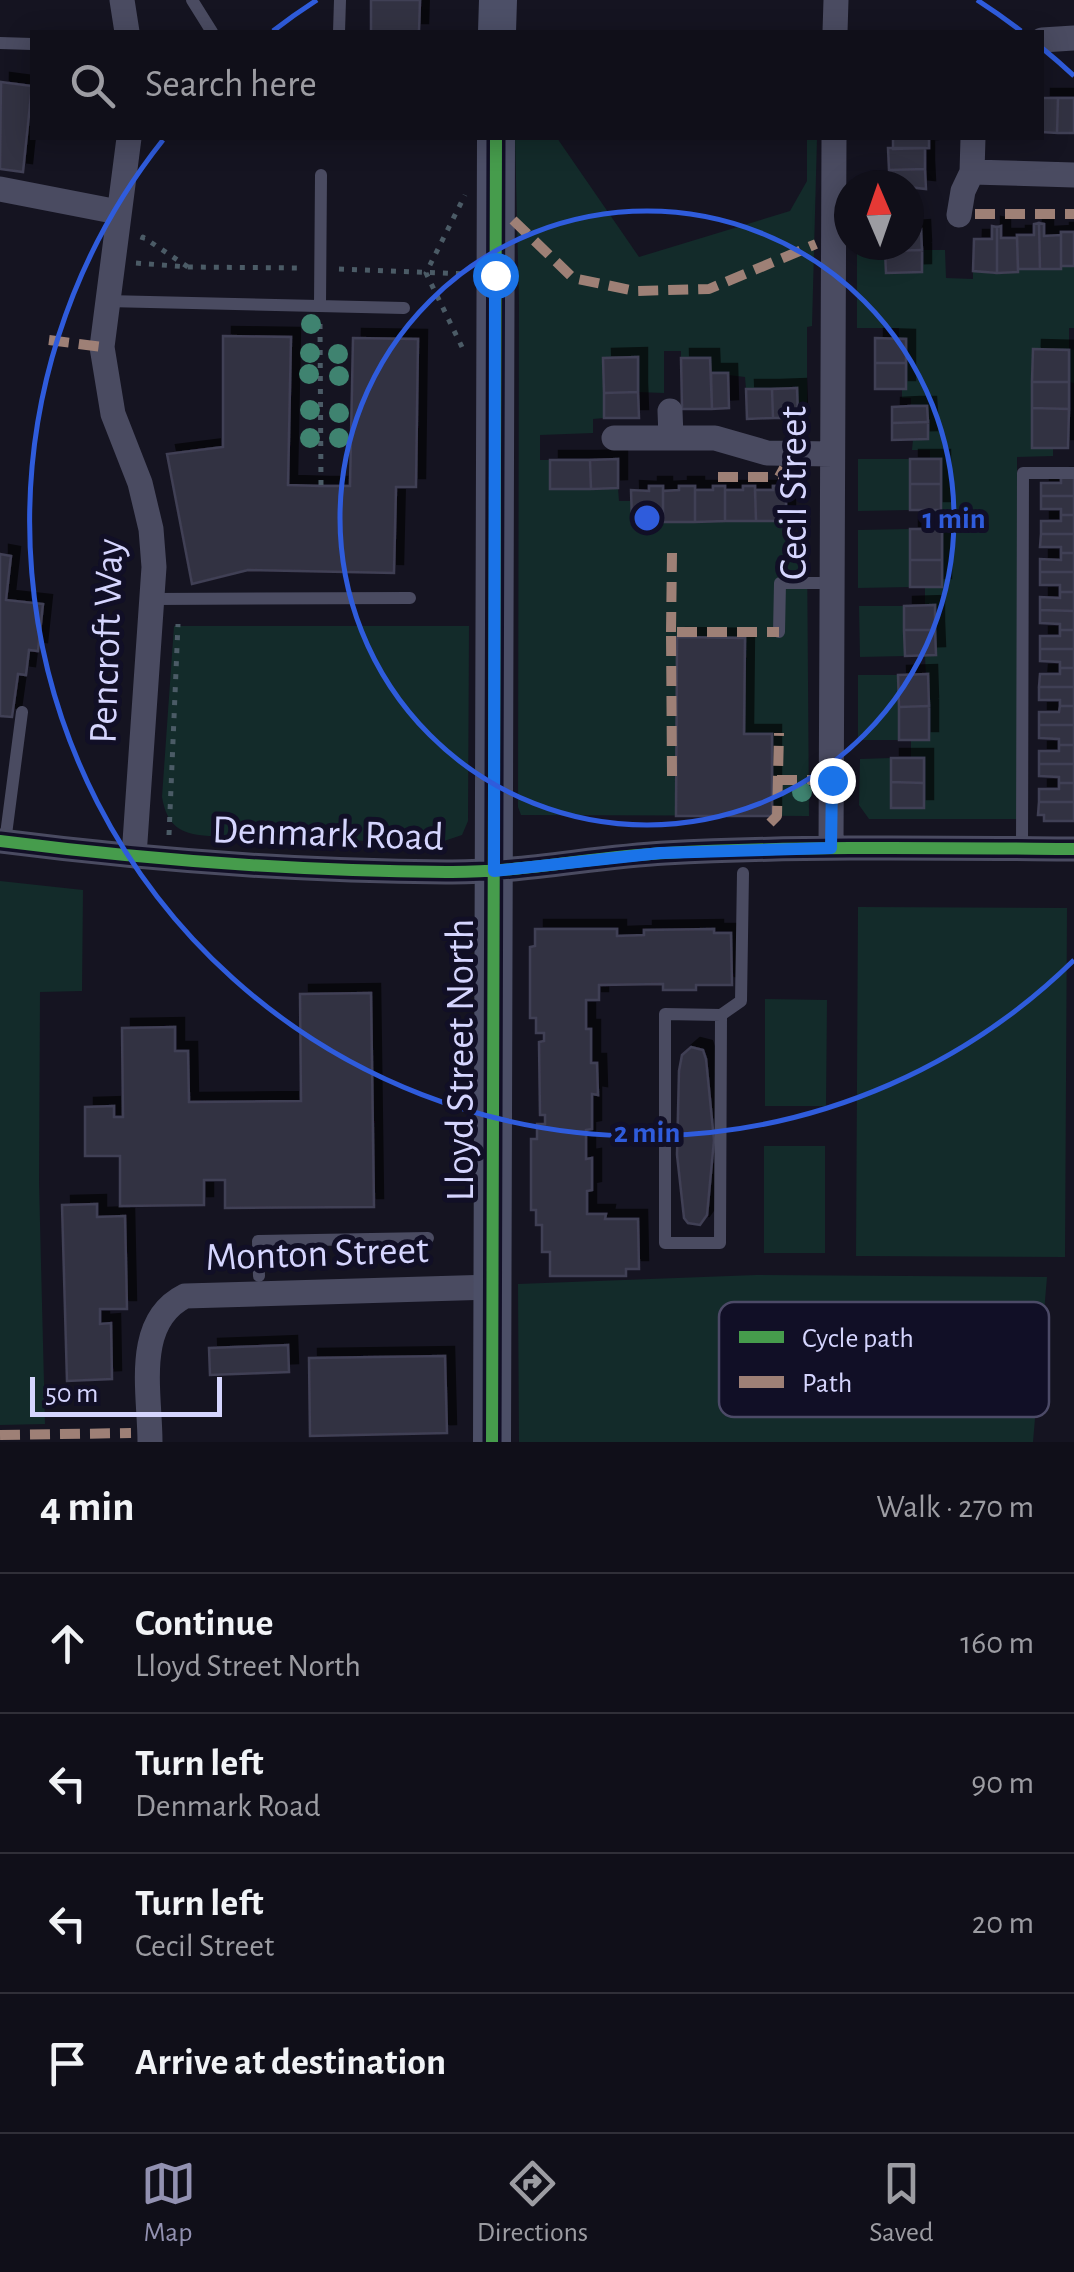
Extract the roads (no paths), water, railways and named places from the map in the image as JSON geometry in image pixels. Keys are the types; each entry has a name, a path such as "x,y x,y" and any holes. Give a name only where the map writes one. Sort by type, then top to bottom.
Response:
{"street":[{"path":"122,0 127,30"},
{"path":"497,30 498,0"},
{"path":"833,1 836,30"},
{"path":"1044,40 1074,38"},
{"name":"Pencroft Way","path":"129,140 118,212 116,302 102,346 107,390 140,483 151,528 153,598 134,856"},
{"name":"Lloyd Street North","path":"492,1442 496,140"},
{"name":"Cecil Street","path":"831,848 834,140"},
{"path":"959,214 972,172 972,140"},
{"path":"972,172 1074,175"},
{"path":"0,189 118,212"},
{"path":"670,411 671,437"},
{"path":"614,438 732,440 766,453 832,454"},
{"name":"Denmark Road","path":"2,842 134,856 446,872 494,871 660,853 831,848 1074,849"},
{"name":"Monton Street","path":"150,1442 149,1354 154,1324 174,1301 185,1296 493,1288"}],"lane":[{"path":"192,0 211,30"},
{"path":"339,30 340,0"},
{"path":"0,43 30,44"},
{"path":"320,306 321,175"},
{"path":"116,302 404,308"},
{"path":"1022,849 1023,473 1074,473"},
{"path":"780,632 780,583 832,583"},
{"path":"153,598 410,598"},
{"path":"2,842 22,712"},
{"path":"721,1015 720,1243 665,1243 665,1014 721,1015 741,1001 744,873"},
{"path":"259,1276 258,1241 428,1238"}]}
